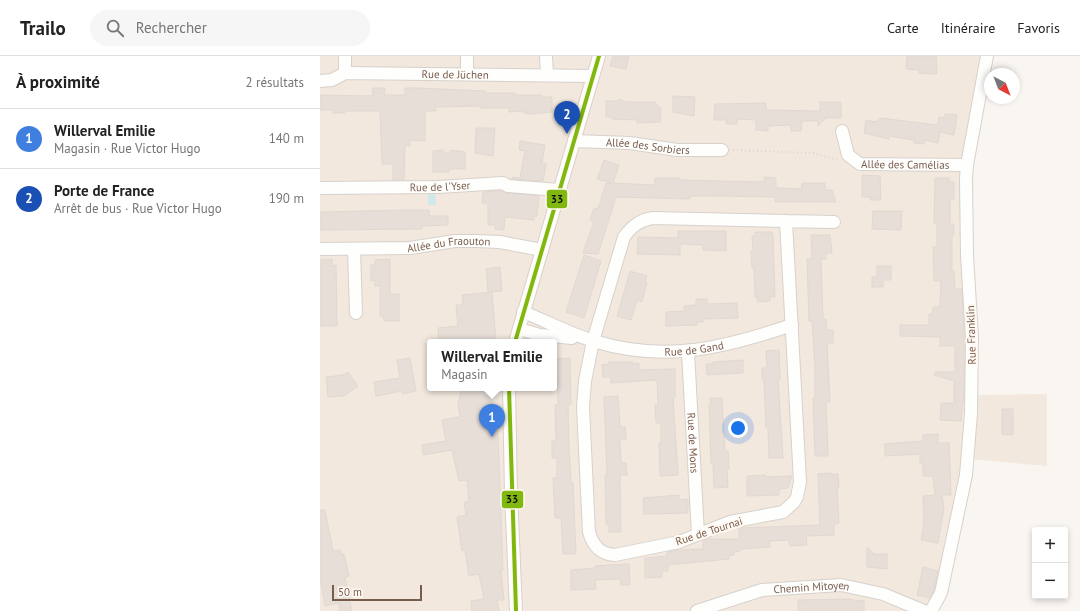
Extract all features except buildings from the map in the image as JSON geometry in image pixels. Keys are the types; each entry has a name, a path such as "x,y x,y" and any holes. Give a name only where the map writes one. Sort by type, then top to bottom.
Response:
{"street":[{"path":"345,56 345,73"},
{"path":"467,56 467,74"},
{"path":"546,56 547,75"},
{"path":"516,339 599,56"},
{"name":"Rue Franklin","path":"931,611 941,593 966,475 971,413 972,338 967,255 967,165 987,56"},
{"name":"Rue de Jüchen","path":"320,81 332,80 345,73 593,76"},
{"name":"Allée des Camélias","path":"842,131 848,155 860,164 967,165"},
{"name":"Allée des Sorbiers","path":"574,141 630,143 677,150 722,150"},
{"name":"Rue de l'Yser","path":"320,188 438,188 502,183 508,186 559,190"},
{"name":"Rue de Tournai","path":"786,221 800,482 797,497 788,508 776,515 730,522 679,542 615,555 607,554 601,551 592,540 590,532 583,407 593,341 624,237 636,224 653,218 834,222"},
{"name":"Allée du Fraouton","path":"320,248 410,248 455,241 476,241 500,242 542,250"},
{"path":"354,249 356,313"},
{"path":"524,312 562,330 593,341"},
{"name":"Rue de Gand","path":"593,341 631,350 666,353 688,352 751,338 792,326"},
{"path":"519,329 540,335 593,341"},
{"name":"Rue de Mons","path":"688,352 698,534"},
{"path":"509,391 511,493 516,611"},
{"name":"Chemin Mitoyen","path":"697,611 762,590 841,585 882,594 924,611"}],"path":[{"path":"722,150 813,153 840,160"}],"shaded area":[{"path":"320,56 993,56 991,68 984,68 984,104 972,169 975,395 1047,394 1047,466 970,459 936,611 320,611"}],"water":[{"path":"428,191 435,191 436,205 428,205"}],"transit line":[{"name":"33","path":"516,339 599,56"},
{"name":"33","path":"509,391 516,611"}],"place":[{"name":"Porte de France","path":"567,134"},
{"name":"Willerval Emilie","path":"492,437"}]}
